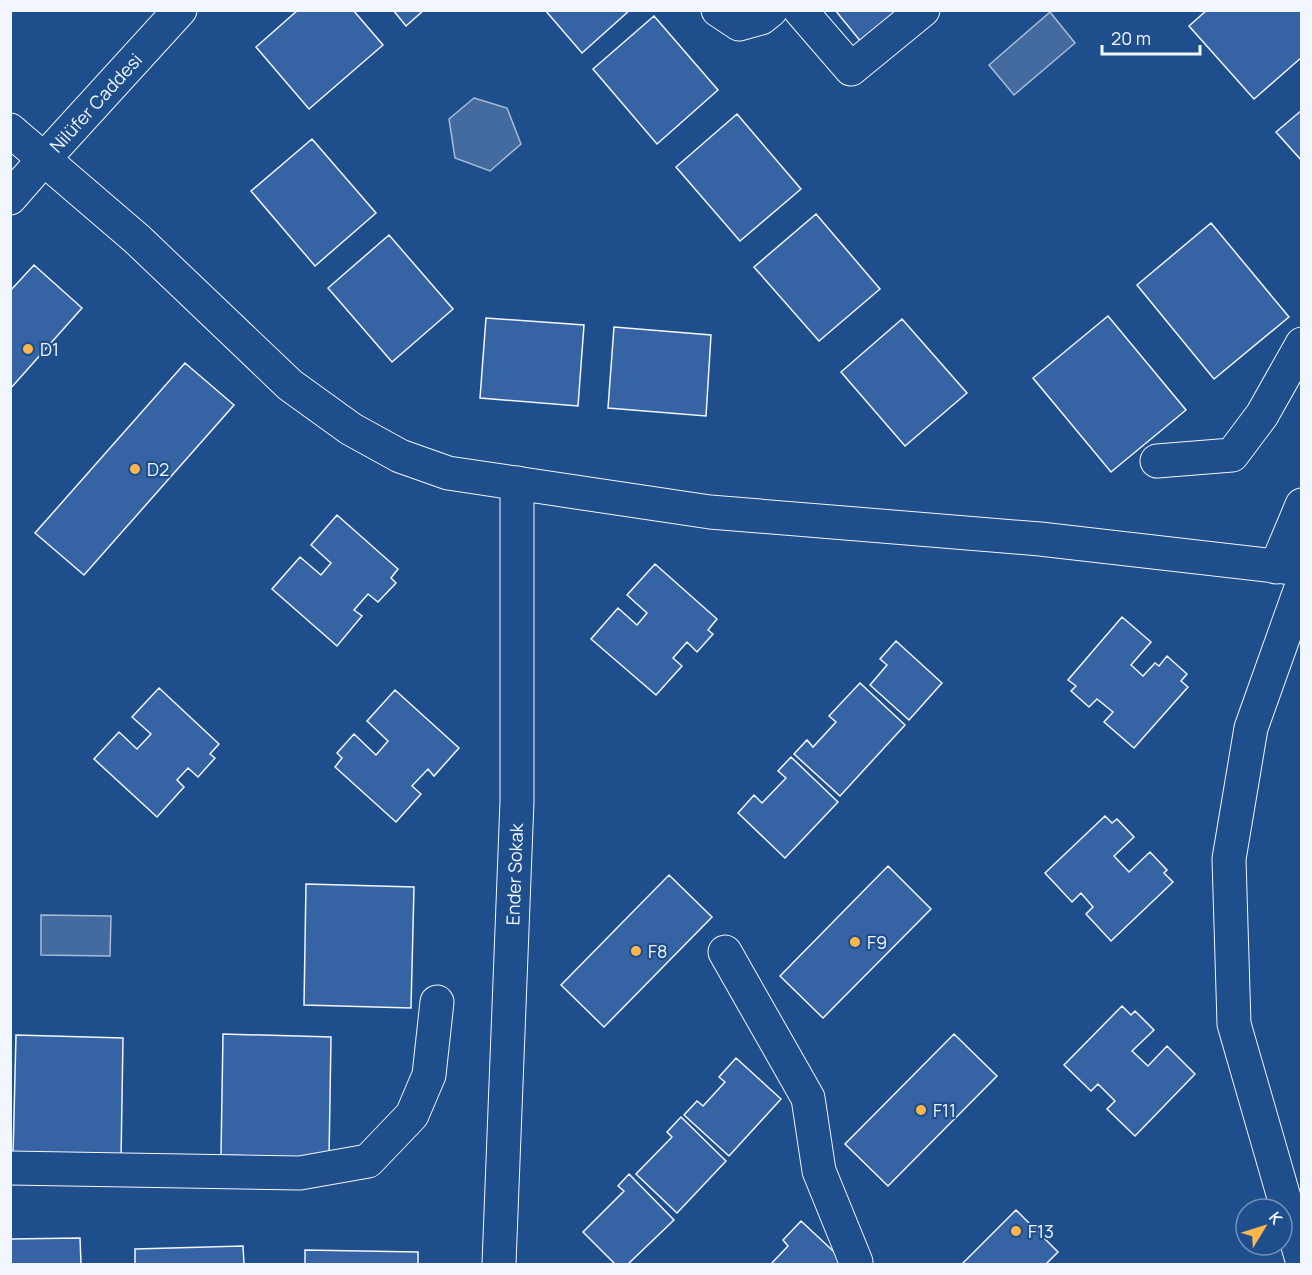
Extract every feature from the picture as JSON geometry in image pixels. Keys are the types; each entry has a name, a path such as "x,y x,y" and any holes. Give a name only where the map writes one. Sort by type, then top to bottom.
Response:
{"street":[{"name":"Nilüfer Caddesi","path":"10,198 180,10"},
{"path":"718,10 739,24 761,18 771,10"},
{"path":"800,10 851,69 924,10"},
{"path":"10,130 137,238 290,385 351,429 400,456 448,473 710,512 1040,539 1293,574"},
{"path":"1157,461 1232,455 1262,415 1302,344"},
{"name":"Ender Sokak","path":"499,1264 517,801 517,483"},
{"path":"1302,505 1293,574 1251,728 1229,859 1234,1024 1302,1260"},
{"path":"725,952 808,1098 819,1171 856,1262"},
{"path":"10,1168 300,1173 368,1161 412,1115 429,1075 437,1002"}],"water":[{"path":"1050,12 1075,43 1014,95 989,65"},
{"path":"474,98 507,108 521,144 490,171 455,158 449,119"},
{"path":"41,915 111,916 110,956 41,955"}],"building":[{"path":"298,10 353,10 383,45 309,109 256,47"},
{"path":"393,10 424,10 406,26"},
{"path":"545,10 630,10 582,53"},
{"path":"835,10 910,10 866,48"},
{"path":"1207,10 1302,10 1302,57 1254,99 1189,26"},
{"path":"654,16 718,90 657,144 593,69"},
{"path":"1302,110 1302,161 1276,132"},
{"path":"737,114 801,189 740,241 676,167"},
{"path":"312,139 376,213 315,266 251,191"},
{"path":"816,214 880,289 819,341 754,267"},
{"path":"1211,223 1289,317 1214,379 1137,285"},
{"path":"389,235 453,309 392,362 328,288"},
{"name":"D1","path":"34,265 82,308 10,389 10,291"},
{"path":"1108,316 1186,410 1111,472 1033,378"},
{"path":"486,318 584,325 578,406 480,398"},
{"path":"902,319 967,393 905,446 841,372"},
{"path":"614,327 711,335 706,416 608,408"},
{"name":"D2","path":"185,363 234,405 84,575 35,533"},
{"path":"337,515 398,569 391,578 396,583 378,602 368,594 354,610 362,616 337,646 272,589 300,557 321,575 331,563 311,545"},
{"path":"655,564 717,619 708,630 713,634 697,652 687,642 673,658 682,666 656,695 591,639 618,608 637,625 647,613 627,595"},
{"path":"1122,617 1151,642 1131,665 1143,676 1155,663 1159,666 1167,656 1187,674 1181,681 1188,687 1134,748 1104,722 1113,712 1097,699 1089,707 1071,691 1076,686 1068,680"},
{"path":"896,641 942,683 909,720 870,685 887,665 880,659"},
{"path":"860,683 905,725 840,796 794,754 807,740 813,747 836,722 829,716"},
{"path":"159,688 219,744 210,754 215,758 198,777 188,768 177,780 184,787 157,817 94,759 119,732 137,749 151,734 132,717"},
{"path":"395,690 459,748 434,776 428,769 412,786 421,794 396,822 335,767 342,758 337,753 354,734 376,755 388,741 367,721"},
{"path":"791,757 838,802 785,858 738,813 754,795 762,803 786,778 778,771"},
{"path":"1105,816 1112,823 1117,819 1134,837 1114,856 1129,872 1150,852 1167,870 1164,873 1173,882 1111,941 1086,914 1093,907 1081,893 1072,902 1045,873"},
{"name":"F9","path":"888,866 931,909 823,1018 780,976"},
{"name":"F8","path":"669,875 712,917 604,1027 561,985"},
{"path":"306,884 414,887 411,1008 304,1005"},
{"path":"1122,1006 1131,1015 1135,1011 1154,1030 1132,1051 1148,1066 1167,1046 1195,1074 1135,1136 1107,1109 1115,1101 1098,1084 1091,1091 1064,1065"},
{"path":"223,1034 331,1037 329,1158 221,1155"},
{"name":"F11","path":"954,1034 997,1076 888,1186 845,1144"},
{"path":"16,1035 123,1038 121,1159 13,1156"},
{"path":"736,1058 781,1099 729,1156 684,1115 697,1101 703,1106 725,1082 719,1077"},
{"path":"681,1117 726,1161 677,1213 636,1174 672,1137 667,1132"},
{"path":"629,1174 674,1220 628,1264 615,1264 583,1232 624,1191 618,1186"},
{"name":"F13","path":"1016,1210 1058,1252 1046,1264 962,1264"},
{"path":"801,1221 846,1263 771,1264 788,1246 783,1240"},
{"path":"80,1238 81,1264 10,1264 10,1239"},
{"path":"243,1246 244,1264 135,1264 135,1249"},
{"path":"305,1250 418,1252 418,1264 305,1264"}],"place":[{"name":"D1","path":"28,349"},
{"name":"D2","path":"135,469"},
{"name":"F9","path":"855,942"},
{"name":"F8","path":"636,951"},
{"name":"F11","path":"921,1110"},
{"name":"F13","path":"1016,1231"}]}
